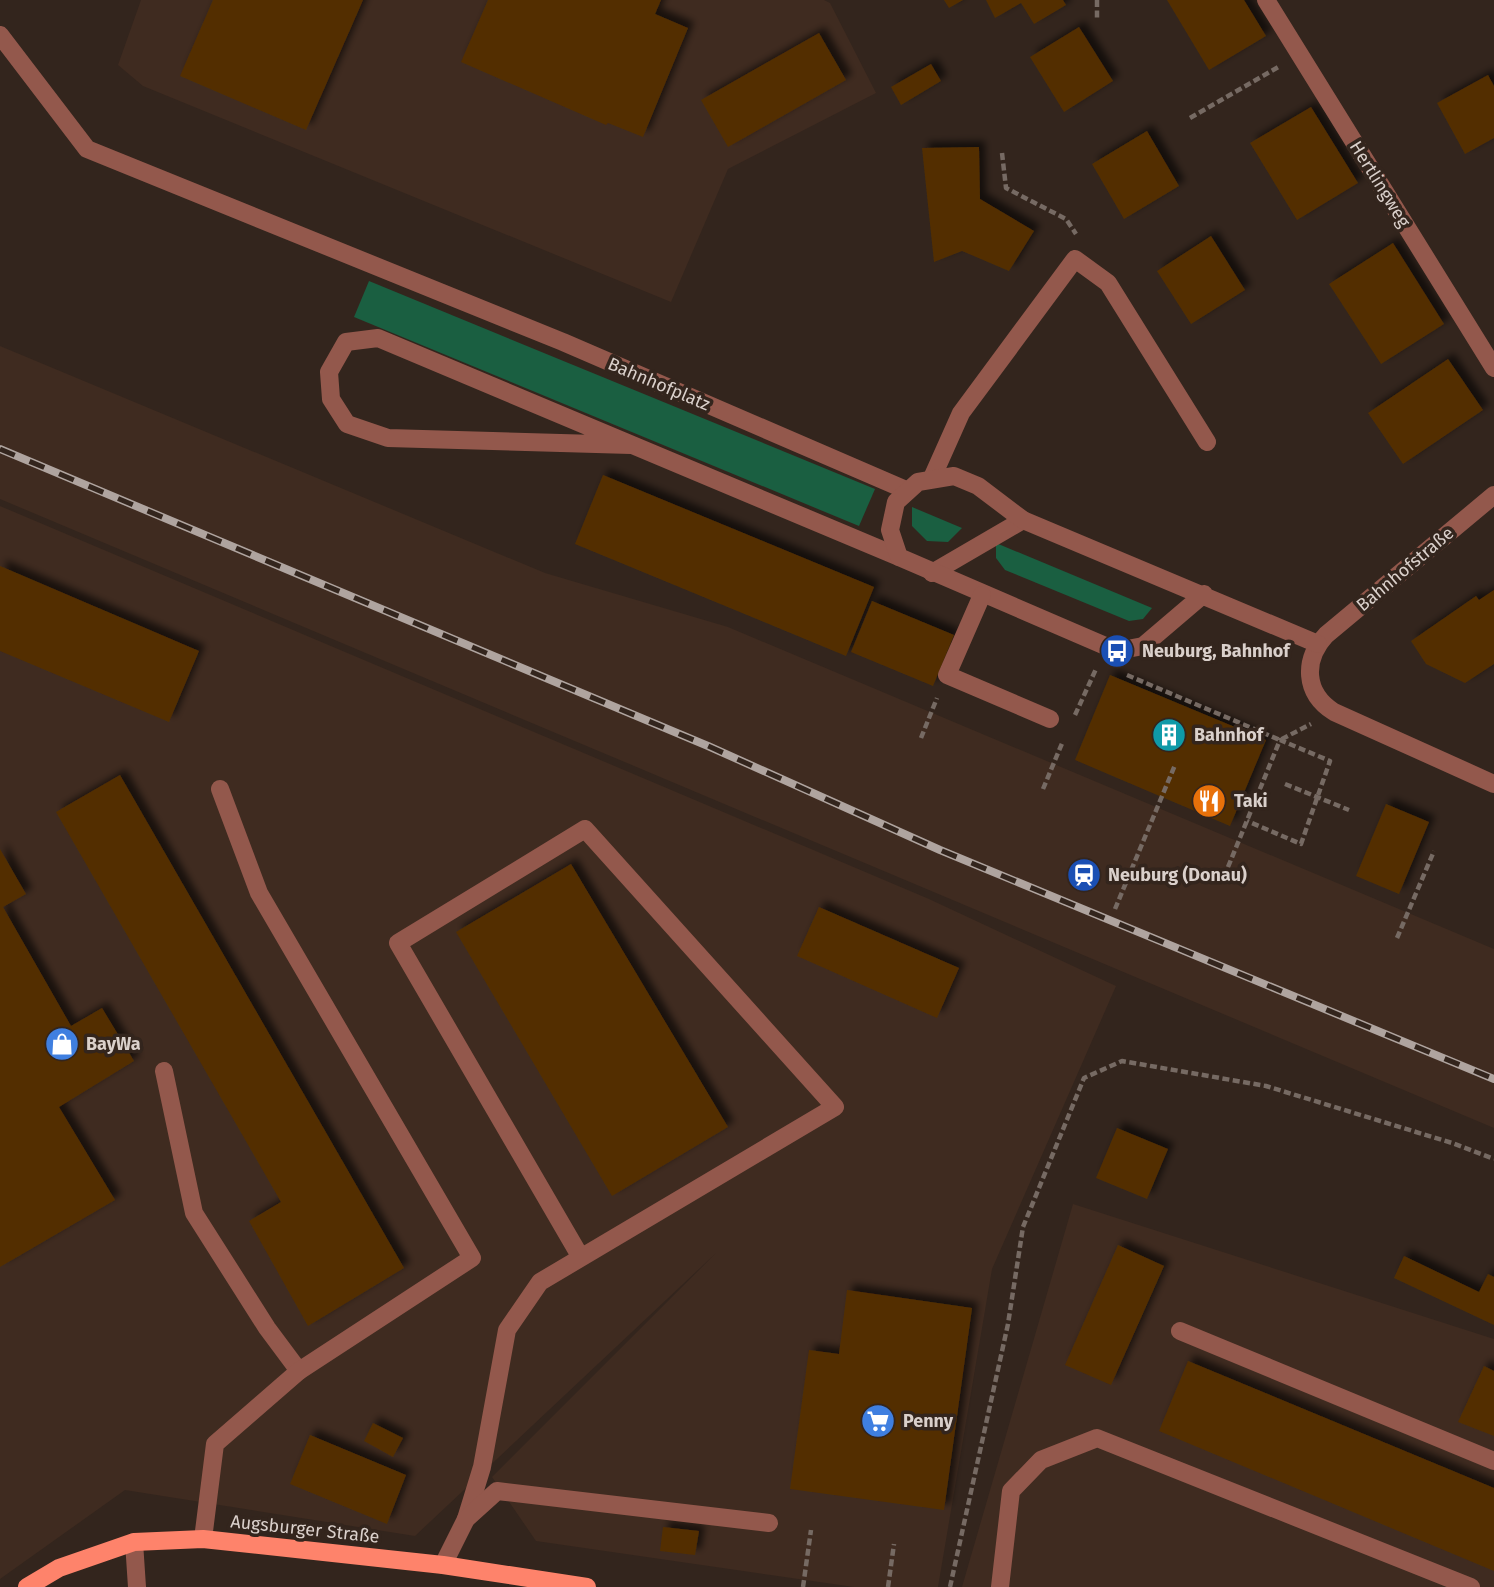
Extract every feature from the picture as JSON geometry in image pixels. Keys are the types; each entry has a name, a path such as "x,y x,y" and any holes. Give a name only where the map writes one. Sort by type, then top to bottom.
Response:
{"main road":[{"name":"Augsburger Straße","path":"27,1587 59,1568 134,1542 204,1539 443,1565 587,1587"}],"street":[{"name":"Hertlingweg","path":"1266,0 1494,368"},
{"name":"Bahnhofplatz","path":"0,35 88,149 563,342 906,490"},
{"path":"932,478 961,413 1075,259 1108,283 1207,442"},
{"path":"631,445 388,438 347,424 331,399 329,372 346,342 377,338 899,557 1117,651 1143,646 1204,594"},
{"path":"899,557 892,544 891,515 906,490 932,478 954,476 978,486 1023,520 1318,644 1312,656 1310,679 1318,699 1334,712 1494,784"},
{"name":"Bahnhofstraße","path":"1318,644 1494,495"},
{"path":"932,573 1023,520"},
{"path":"982,595 947,675 1050,719"},
{"path":"204,1539 215,1444 299,1371 472,1258 259,893 220,789"},
{"path":"443,1565 466,1519 482,1467 507,1330 540,1282 835,1107 585,829 398,943 580,1256"},
{"path":"164,1070 194,1213 267,1328 299,1371"},
{"path":"1180,1331 1494,1461"},
{"path":"1000,1587 1011,1491 1041,1460 1097,1438 1471,1587"},
{"path":"466,1519 497,1491 769,1523"},
{"path":"134,1542 137,1587"}],"path":[{"path":"1097,0 1097,18"},
{"path":"1190,118 1300,55"},
{"path":"1002,153 1006,188 1066,219 1080,240"},
{"path":"1069,727 1099,663"},
{"path":"1124,674 1198,709 1330,761 1301,844 1247,821"},
{"path":"920,738 947,675"},
{"path":"1228,867 1280,740 1334,712"},
{"path":"1043,789 1064,739"},
{"path":"1115,909 1175,765"},
{"path":"1286,784 1349,810"},
{"path":"1397,938 1434,851"},
{"path":"950,1587 1008,1324 1023,1227 1084,1078 1122,1061 1266,1086 1452,1143 1494,1159"},
{"path":"803,1587 811,1530"},
{"path":"888,1587 894,1544"}],"shaded area":[{"path":"141,0 824,0 830,3 876,93 728,169 671,302 143,86 118,65"},
{"path":"0,346 545,573 728,627 1494,949 1494,1128 0,499"},
{"path":"0,506 929,899 1116,986 992,1269 938,1587 854,1587 536,1541 492,1477 716,1253 415,1536 125,1490 0,1579"},
{"path":"1073,1204 1494,1339 1494,1587 962,1587"}],"green space":[{"path":"369,281 875,489 859,526 354,317"},
{"path":"912,507 962,528 948,542 927,541 912,526"},
{"path":"996,543 1152,608 1143,619 1129,621 1005,570 996,558"}],"building":[{"path":"213,0 363,0 306,130 180,76"},
{"path":"488,0 661,0 655,14 688,28 643,137 608,123 606,125 461,62"},
{"path":"944,0 963,0 949,8"},
{"path":"986,0 1063,0 1066,5 1034,24 1021,3 995,18"},
{"path":"1167,0 1244,0 1266,36 1209,70"},
{"path":"1079,27 1113,81 1064,112 1030,57"},
{"path":"819,33 846,80 728,147 701,100"},
{"path":"931,64 941,81 901,105 891,87"},
{"path":"1488,75 1494,86 1494,138 1465,154 1437,103"},
{"path":"1311,107 1358,183 1297,220 1250,143"},
{"path":"1147,131 1179,186 1124,219 1092,164"},
{"path":"979,147 980,199 1034,231 1009,271 962,251 934,262 922,148"},
{"path":"1211,236 1245,290 1191,324 1157,271"},
{"path":"1393,243 1444,324 1381,364 1329,284"},
{"path":"1448,359 1483,410 1403,464 1368,413"},
{"path":"603,475 874,587 846,656 575,544"},
{"path":"0,566 199,651 169,722 0,651"},
{"path":"1494,590 1494,664 1465,683 1426,664 1411,641 1476,596 1479,600"},
{"path":"872,601 954,635 933,686 851,652"},
{"name":"Bahnhof","path":"1110,675 1266,740 1230,826 1075,760"},
{"path":"120,775 404,1268 308,1326 249,1221 281,1202 56,812"},
{"path":"1386,804 1429,822 1399,894 1356,876"},
{"name":"BayWa","path":"0,849 26,894 3,907 71,1026 102,1008 134,1061 59,1107 115,1200 0,1267"},
{"path":"571,864 728,1127 612,1196 456,932"},
{"path":"819,907 959,968 937,1018 797,956"},
{"path":"1117,1128 1168,1149 1147,1199 1096,1178"},
{"path":"1118,1245 1164,1266 1111,1385 1065,1365"},
{"path":"1404,1256 1479,1292 1488,1274 1494,1277 1494,1325 1394,1278"},
{"name":"Penny","path":"847,1290 972,1308 944,1510 790,1489 809,1350 839,1354"},
{"path":"1188,1361 1494,1488 1494,1571 1159,1431"},
{"path":"1484,1366 1494,1371 1494,1436 1458,1422"},
{"path":"373,1423 403,1438 393,1457 364,1441"},
{"path":"310,1435 406,1475 387,1524 290,1484"},
{"path":"663,1527 699,1531 695,1555 660,1551"}],"railway":[{"path":"0,449 708,746 940,850 1494,1079"}],"place":[{"name":"Neuburg, Bahnhof","path":"1117,651"},
{"name":"Bahnhof","path":"1169,735"},
{"name":"Taki","path":"1209,801"},
{"name":"Neuburg (Donau)","path":"1084,875"},
{"name":"BayWa","path":"62,1044"},
{"name":"Penny","path":"878,1421"}]}
